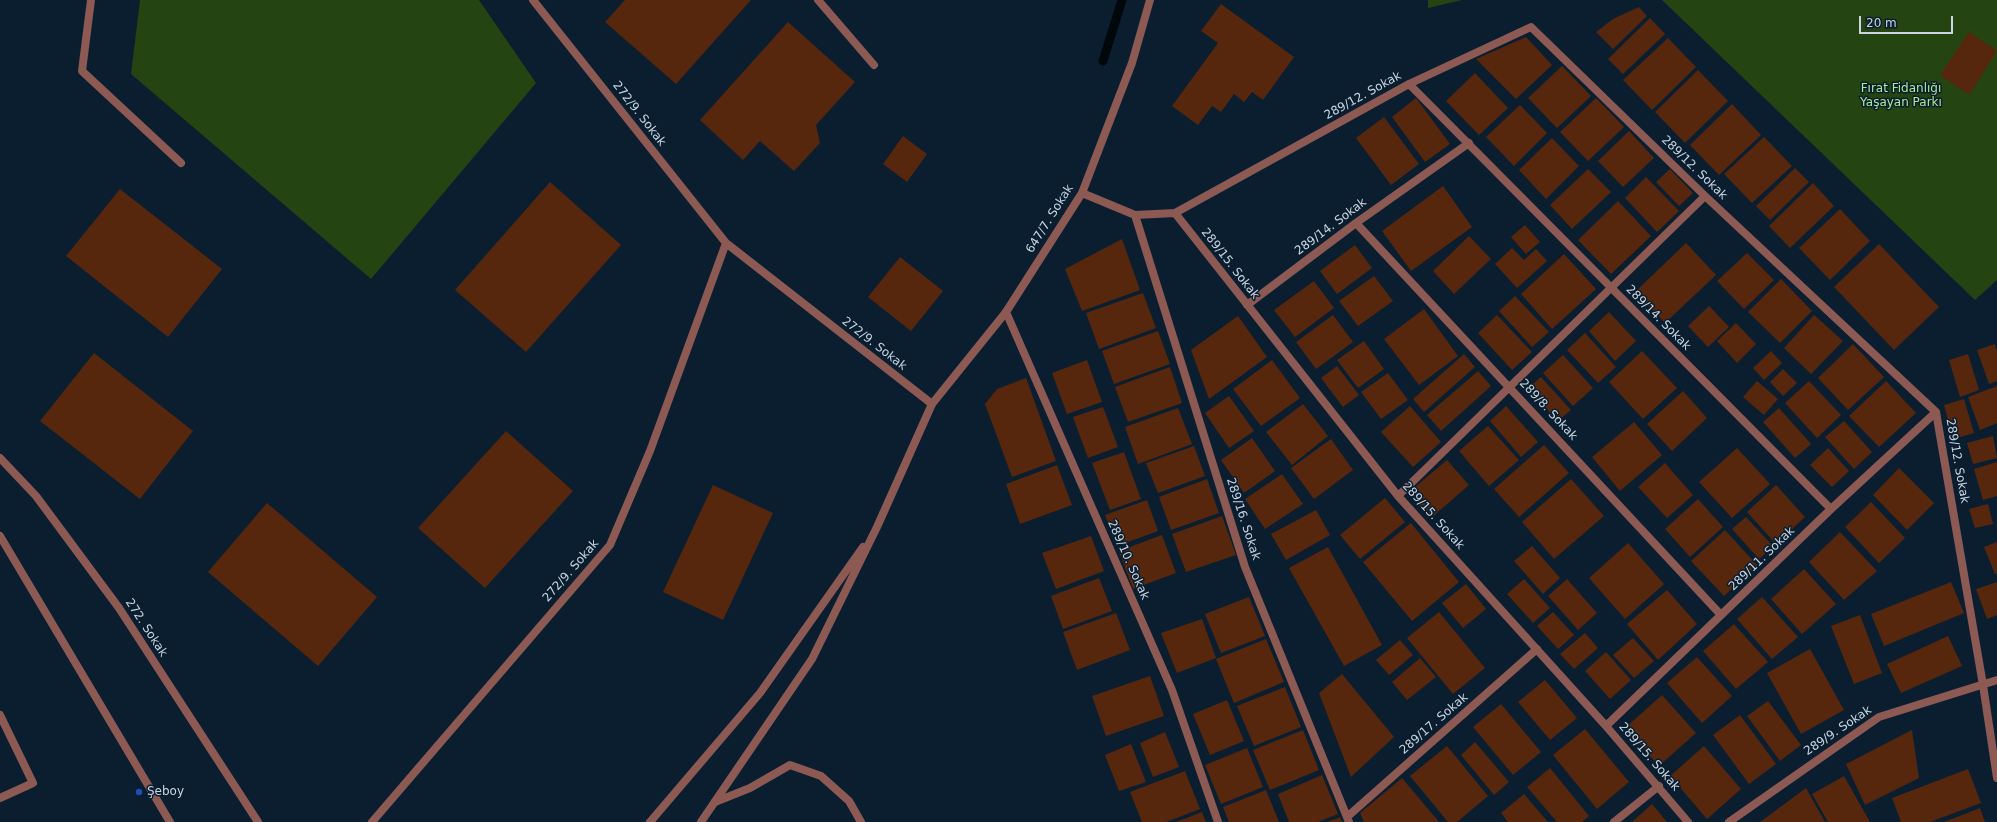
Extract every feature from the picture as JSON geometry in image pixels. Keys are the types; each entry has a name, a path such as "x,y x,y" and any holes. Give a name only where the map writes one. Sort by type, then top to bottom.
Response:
{"street":[{"path":"91,0 82,71 181,163"},
{"name":"272/9. Sokak","path":"533,0 726,243 932,404"},
{"path":"818,0 874,65"},
{"name":"647/7. Sokak","path":"877,527 932,404 1006,312 1082,193 1132,63 1150,0"},
{"name":"289/12. Sokak","path":"1082,193 1135,215 1175,213 1409,84 1531,27 1705,196 1936,412 1983,685 1997,778"},
{"name":"289/14. Sokak","path":"1409,84 1831,509"},
{"name":"289/14. Sokak","path":"1247,305 1356,223 1469,143"},
{"path":"1398,496 1705,196"},
{"name":"289/15. Sokak","path":"1175,213 1398,496 1606,726 1659,786 1688,822"},
{"name":"289/16. Sokak","path":"1135,215 1245,567 1348,820"},
{"name":"289/8. Sokak","path":"1356,223 1721,615"},
{"name":"272/9. Sokak","path":"372,822 610,545 650,451 726,243"},
{"name":"289/10. Sokak","path":"1006,312 1172,690 1218,822"},
{"name":"289/11. Sokak","path":"1606,726 1831,509 1936,412"},
{"name":"272. Sokak","path":"0,458 36,496 119,608 258,822"},
{"path":"702,822 812,659 877,527"},
{"path":"650,822 760,694 877,527"},
{"path":"0,536 170,822"},
{"name":"289/17. Sokak","path":"1348,820 1537,649"},
{"name":"289/9. Sokak","path":"1729,822 1879,717 1997,680"},
{"path":"0,715 33,783 0,798"},
{"path":"715,802 750,788 790,765 821,776 849,801 861,822"},
{"path":"1614,822 1659,786"}],"green space":[{"path":"140,0 479,0 536,83 371,279 131,74"},
{"path":"1428,0 1462,0 1428,8"},
{"name":"Fırat Fidanlığı Yaşayan Parkı","path":"1662,0 1997,0 1997,280 1975,300"}],"building":[{"path":"625,0 751,0 676,84 605,22"},
{"path":"1221,4 1294,57 1263,100 1252,92 1244,102 1234,94 1221,112 1212,106 1198,125 1172,106 1218,43 1201,31"},
{"path":"1639,7 1647,16 1613,49 1596,32 1613,19"},
{"path":"1650,18 1665,34 1623,74 1608,59"},
{"path":"788,22 855,82 816,125 820,143 794,171 760,141 743,160 700,120"},
{"path":"1969,32 1997,51 1969,95 1940,75"},
{"path":"1526,37 1552,65 1516,99 1476,59"},
{"path":"1668,38 1696,67 1652,110 1623,80"},
{"path":"1562,66 1591,96 1557,128 1528,98"},
{"path":"1698,70 1728,101 1685,143 1655,112"},
{"path":"1475,73 1508,108 1479,135 1446,101"},
{"path":"1416,98 1450,144 1425,162 1392,117"},
{"path":"1596,98 1624,127 1588,161 1560,132"},
{"path":"1732,104 1761,135 1719,175 1690,145"},
{"path":"1520,105 1547,133 1514,166 1486,137"},
{"path":"1384,117 1419,164 1391,185 1356,138"},
{"path":"1629,131 1654,158 1623,187 1598,161"},
{"path":"903,136 927,154 907,182 883,164"},
{"path":"1764,137 1792,166 1752,203 1724,174"},
{"path":"1552,138 1579,166 1546,199 1519,170"},
{"path":"1795,168 1809,182 1770,220 1756,206"},
{"path":"1588,169 1611,192 1572,229 1550,205"},
{"path":"1670,169 1693,193 1679,206 1656,182"},
{"path":"1646,177 1679,211 1657,232 1625,198"},
{"path":"550,182 621,245 526,352 455,290"},
{"path":"1813,183 1834,206 1790,248 1769,226"},
{"path":"1443,186 1472,227 1411,271 1382,231"},
{"path":"120,189 222,269 168,337 66,256"},
{"path":"1618,201 1651,236 1611,274 1578,240"},
{"path":"1840,209 1870,241 1830,280 1799,248"},
{"path":"1525,225 1540,242 1526,254 1511,237"},
{"path":"1469,236 1491,259 1454,294 1433,271"},
{"path":"1122,239 1140,290 1082,311 1065,269"},
{"path":"1686,243 1716,275 1665,323 1635,292"},
{"path":"1879,244 1939,307 1894,350 1834,287"},
{"path":"1355,245 1372,268 1337,294 1320,271"},
{"path":"1512,248 1524,260 1536,249 1547,261 1517,288 1495,264"},
{"path":"1747,253 1774,280 1744,309 1717,281"},
{"path":"1564,254 1596,289 1552,329 1521,294"},
{"path":"900,257 943,291 911,331 868,297"},
{"path":"1374,276 1393,301 1358,326 1339,301"},
{"path":"1781,279 1812,311 1780,343 1748,312"},
{"path":"1314,281 1334,308 1295,337 1274,310"},
{"path":"1143,293 1156,328 1099,349 1086,313"},
{"path":"1515,296 1549,332 1532,347 1499,311"},
{"path":"1709,306 1729,327 1708,347 1688,326"},
{"path":"1424,309 1458,356 1419,385 1384,339"},
{"path":"1609,312 1636,341 1615,361 1589,331"},
{"path":"1333,315 1353,342 1316,369 1296,342"},
{"path":"1497,315 1532,352 1512,370 1478,333"},
{"path":"1814,315 1843,341 1811,374 1784,348"},
{"path":"1238,316 1267,357 1209,399 1191,350"},
{"path":"1736,323 1756,344 1737,363 1717,341"},
{"path":"1158,331 1170,364 1114,384 1102,351"},
{"path":"1585,333 1616,367 1598,383 1567,350"},
{"path":"1364,341 1384,369 1358,388 1337,360"},
{"path":"1853,344 1884,377 1848,410 1818,378"},
{"path":"1995,344 1997,351 1997,381 1989,384 1977,350"},
{"path":"1642,351 1677,388 1643,419 1609,382"},
{"path":"1771,351 1782,363 1764,380 1753,368"},
{"path":"94,353 193,431 140,499 40,421"},
{"path":"1464,354 1475,367 1424,412 1413,399"},
{"path":"1968,354 1979,390 1960,397 1949,360"},
{"path":"1563,355 1593,388 1573,406 1543,373"},
{"path":"1087,360 1102,402 1067,414 1052,373"},
{"path":"1272,360 1300,398 1261,426 1233,389"},
{"path":"1337,366 1359,395 1343,407 1321,378"},
{"path":"1170,367 1182,403 1128,422 1115,387"},
{"path":"1783,369 1797,383 1783,396 1770,382"},
{"path":"1478,371 1491,386 1441,431 1427,415"},
{"path":"1388,373 1408,400 1381,419 1361,392"},
{"path":"1541,377 1571,410 1558,421 1528,388"},
{"path":"1026,378 1056,461 1012,477 985,404 997,389"},
{"path":"1757,381 1778,399 1764,415 1743,397"},
{"path":"1809,381 1841,415 1817,438 1785,403"},
{"path":"1886,381 1916,413 1879,447 1849,416"},
{"path":"1997,386 1997,423 1980,430 1968,397"},
{"path":"1683,391 1707,418 1672,451 1647,424"},
{"path":"1229,396 1254,431 1229,448 1205,413"},
{"path":"1964,399 1974,433 1953,439 1944,405"},
{"path":"1303,404 1328,436 1292,465 1266,432"},
{"path":"1410,406 1441,442 1413,467 1381,432"},
{"path":"1506,406 1538,442 1521,457 1490,421"},
{"path":"1103,407 1118,447 1088,458 1073,417"},
{"path":"1178,408 1192,444 1138,464 1125,427"},
{"path":"1779,408 1811,444 1795,458 1763,422"},
{"path":"1844,421 1872,452 1854,469 1825,437"},
{"path":"1634,422 1662,455 1620,491 1592,457"},
{"path":"1488,426 1519,460 1489,486 1459,451"},
{"path":"506,431 573,491 485,588 418,528"},
{"path":"1993,436 1997,458 1973,464 1967,443"},
{"path":"1252,438 1275,471 1244,493 1221,460"},
{"path":"1331,439 1353,470 1314,499 1291,468"},
{"path":"1544,445 1569,473 1519,517 1494,489"},
{"path":"1194,446 1205,476 1158,493 1146,463"},
{"path":"1737,448 1770,484 1732,518 1699,482"},
{"path":"1828,448 1849,471 1832,487 1810,465"},
{"path":"1124,452 1141,499 1110,510 1092,463"},
{"path":"1447,460 1469,485 1431,518 1408,493"},
{"path":"1997,462 1997,496 1983,500 1974,469"},
{"path":"1665,463 1693,495 1667,518 1638,487"},
{"path":"1057,465 1072,505 1020,524 1006,484"},
{"path":"1899,468 1934,503 1907,530 1873,495"},
{"path":"1282,474 1303,504 1265,529 1245,499"},
{"path":"1207,479 1219,513 1171,530 1159,497"},
{"path":"1571,479 1604,516 1554,559 1522,522"},
{"path":"713,485 773,513 723,620 663,592"},
{"path":"1776,485 1805,517 1776,544 1747,512"},
{"path":"1385,498 1405,522 1360,559 1340,535"},
{"path":"1698,499 1723,527 1690,557 1665,529"},
{"path":"1147,500 1158,531 1117,546 1105,515"},
{"path":"1871,502 1905,538 1879,563 1845,527"},
{"path":"267,503 377,597 318,666 208,572"},
{"path":"1988,504 1993,524 1975,528 1969,509"},
{"path":"1316,510 1330,535 1286,560 1271,534"},
{"path":"1222,516 1236,555 1186,572 1172,534"},
{"path":"1746,517 1773,546 1759,559 1732,529"},
{"path":"1411,523 1459,582 1412,621 1363,562"},
{"path":"1725,530 1757,565 1724,596 1691,561"},
{"path":"1840,532 1877,571 1844,600 1809,562"},
{"path":"1162,535 1176,573 1133,589 1119,551"},
{"path":"1091,536 1104,571 1056,589 1042,553"},
{"path":"1997,542 1997,573 1995,574 1984,547"},
{"path":"1628,543 1664,584 1625,619 1589,578"},
{"path":"1532,546 1560,578 1543,594 1514,561"},
{"path":"1328,547 1382,645 1344,666 1289,568"},
{"path":"1804,569 1836,604 1802,634 1771,599"},
{"path":"1099,578 1112,611 1063,629 1051,596"},
{"path":"1524,579 1550,608 1533,623 1507,594"},
{"path":"1567,579 1597,613 1578,630 1548,596"},
{"path":"1951,582 1964,613 1884,646 1871,614"},
{"path":"1997,582 1997,615 1987,619 1976,589"},
{"path":"1466,584 1486,609 1463,628 1442,603"},
{"path":"1667,590 1697,624 1658,660 1627,624"},
{"path":"1249,597 1265,636 1221,653 1205,614"},
{"path":"1762,597 1798,637 1772,659 1737,619"},
{"path":"1439,612 1485,668 1453,694 1407,638"},
{"path":"1553,612 1574,635 1558,649 1537,626"},
{"path":"1116,613 1130,650 1077,670 1063,632"},
{"path":"1860,615 1882,673 1854,684 1831,626"},
{"path":"1202,619 1216,658 1177,673 1161,633"},
{"path":"1734,624 1768,662 1736,689 1703,651"},
{"path":"1585,633 1598,648 1574,669 1560,654"},
{"path":"1948,636 1962,666 1901,693 1887,664"},
{"path":"1633,638 1654,661 1634,678 1613,655"},
{"path":"1266,639 1284,682 1234,703 1216,659"},
{"path":"1400,640 1413,655 1389,675 1376,660"},
{"path":"1810,649 1844,710 1801,734 1767,673"},
{"path":"1606,652 1631,680 1610,699 1585,671"},
{"path":"1697,657 1732,696 1702,723 1667,683"},
{"path":"1420,658 1436,677 1407,700 1392,682"},
{"path":"1342,674 1394,737 1351,777 1319,693"},
{"path":"1150,676 1164,716 1106,736 1092,696"},
{"path":"1545,680 1577,718 1550,740 1518,702"},
{"path":"1285,687 1301,727 1254,746 1237,706"},
{"path":"1662,695 1696,733 1659,766 1625,728"},
{"path":"1227,700 1244,741 1210,755 1193,714"},
{"path":"1768,701 1801,745 1780,761 1747,716"},
{"path":"1501,704 1541,752 1513,775 1473,727"},
{"path":"1740,715 1776,764 1749,784 1713,735"},
{"path":"1585,729 1629,782 1597,809 1553,755"},
{"path":"1303,730 1319,770 1270,790 1253,750"},
{"path":"1912,730 1919,778 1865,805 1846,764"},
{"path":"1165,732 1179,767 1153,777 1140,743"},
{"path":"1475,742 1509,782 1494,795 1461,755"},
{"path":"1131,744 1146,782 1119,791 1105,755"},
{"path":"1447,746 1488,796 1457,822 1448,822 1410,776"},
{"path":"1704,746 1741,789 1707,819 1670,776"},
{"path":"1247,748 1263,787 1221,804 1205,765"},
{"path":"1550,768 1589,816 1582,822 1557,822 1527,787"},
{"path":"1968,769 1981,803 1930,822 1901,822 1892,798"},
{"path":"1185,771 1200,809 1166,822 1142,822 1130,792"},
{"path":"1322,775 1338,814 1318,822 1289,822 1278,794"},
{"path":"1844,776 1870,822 1828,822 1812,794"},
{"path":"1402,778 1439,822 1364,822 1360,813"},
{"path":"1806,788 1825,822 1760,822"},
{"path":"1266,790 1279,822 1229,822 1223,807"},
{"path":"1524,794 1548,822 1508,822 1501,813"},
{"path":"1652,804 1667,822 1632,822"},
{"path":"1980,808 1985,822 1944,822"},
{"path":"1202,812 1206,822 1176,822"},
{"path":"1340,817 1342,822 1327,822"}],"waterway":[{"path":"1103,61 1122,0"}],"place":[{"name":"Şeboy","path":"139,792"}]}
